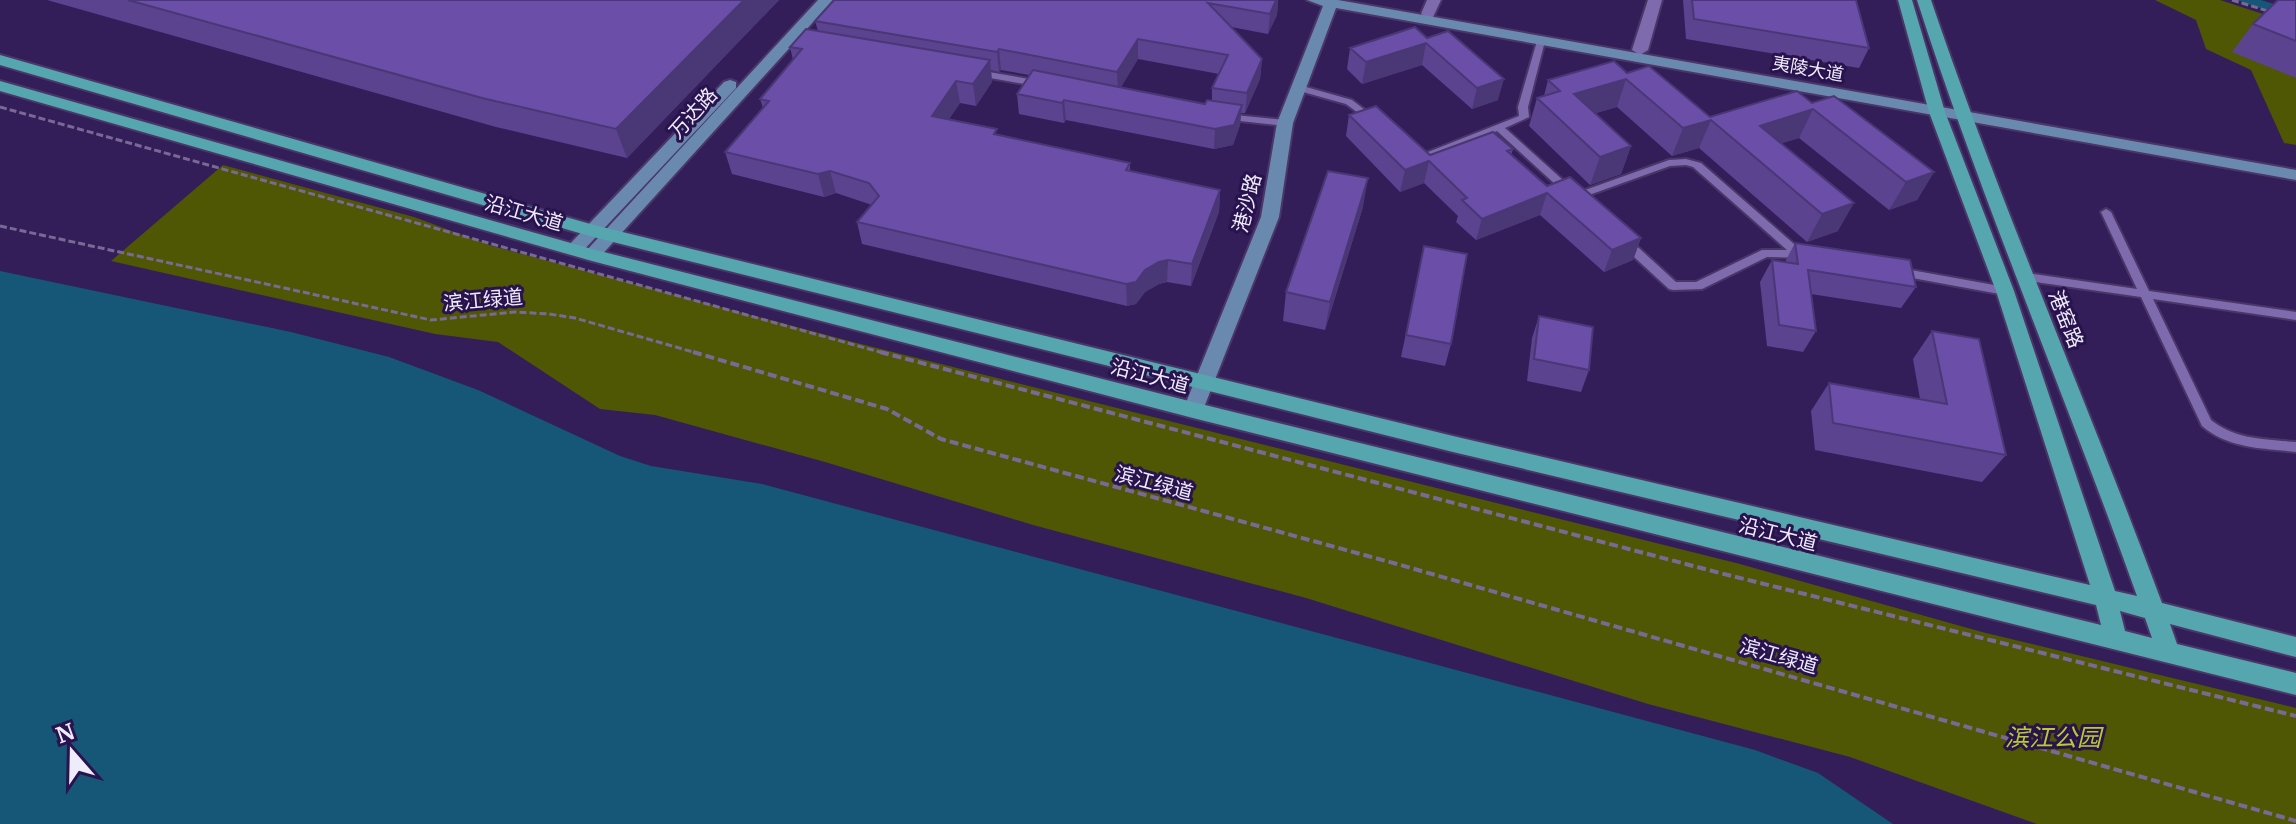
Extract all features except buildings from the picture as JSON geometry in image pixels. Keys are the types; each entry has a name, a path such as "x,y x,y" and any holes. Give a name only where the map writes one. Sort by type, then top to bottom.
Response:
{"main road":[{"name":"万达路","path":"583,253 810,0"},
{"name":"万达路","path":"602,233 796,42 826,0"},
{"path":"1905,0 1936,107 2005,291 2106,598 2116,641"},
{"name":"港窑路","path":"1924,0 1961,112 2102,469 2169,653"},
{"name":"夷陵大道","path":"1332,1 1541,41 1936,107"},
{"name":"夷陵大道","path":"1332,1 1431,7 2296,175"},
{"name":"港沙路","path":"1193,410 1270,217 1285,123 1332,1"},
{"name":"沿江大道","path":"0,60 602,233 1204,382 2106,598 2296,647"},
{"name":"沿江大道","path":"0,86 583,253 1193,410 2296,684"},
{"name":"夷陵大道","path":"1961,112 2296,163"}],"street":[{"path":"1640,50 1655,0"}],"lane":[{"path":"1411,153 1423,157 1524,117 1523,107 1541,41"},
{"path":"968,71 1045,85"},
{"path":"1299,88 1349,102 1376,122"},
{"path":"1215,116 1285,123"},
{"path":"1498,127 1586,207"},
{"path":"1575,197 1669,163 1686,162 1697,165 1798,254"},
{"path":"2106,212 2142,294 2206,423 2218,435 2233,440 2296,447"},
{"path":"1619,236 1673,286 1698,286 1766,253 1813,257"},
{"path":"1887,270 2005,291"},
{"path":"2026,277 2296,316"}],"path":[{"path":"2232,0 2274,13"},
{"path":"0,107 737,316 1918,624 2296,716"},
{"name":"滨江绿道","path":"0,226 431,320 454,321 505,313 538,312 575,318 887,409 941,439 1427,572 2296,821"}],"green space":[{"path":"2155,0 2220,0 2296,25 2296,145 2284,143 2251,70 2206,49 2196,20"},
{"name":"滨江公园","path":"223,165 414,217 492,246 849,341 1740,564 1982,632 2296,708 2296,824 2037,824 1850,757 1648,704 1306,598 1033,525 655,415 600,409 498,342 435,334 111,261"}],"water":[{"path":"0,271 291,332 389,357 478,390 620,456 651,466 762,484 1755,750 1818,773 1893,824 0,824"}],"waterway":[{"path":"2245,0 2296,16"}]}
